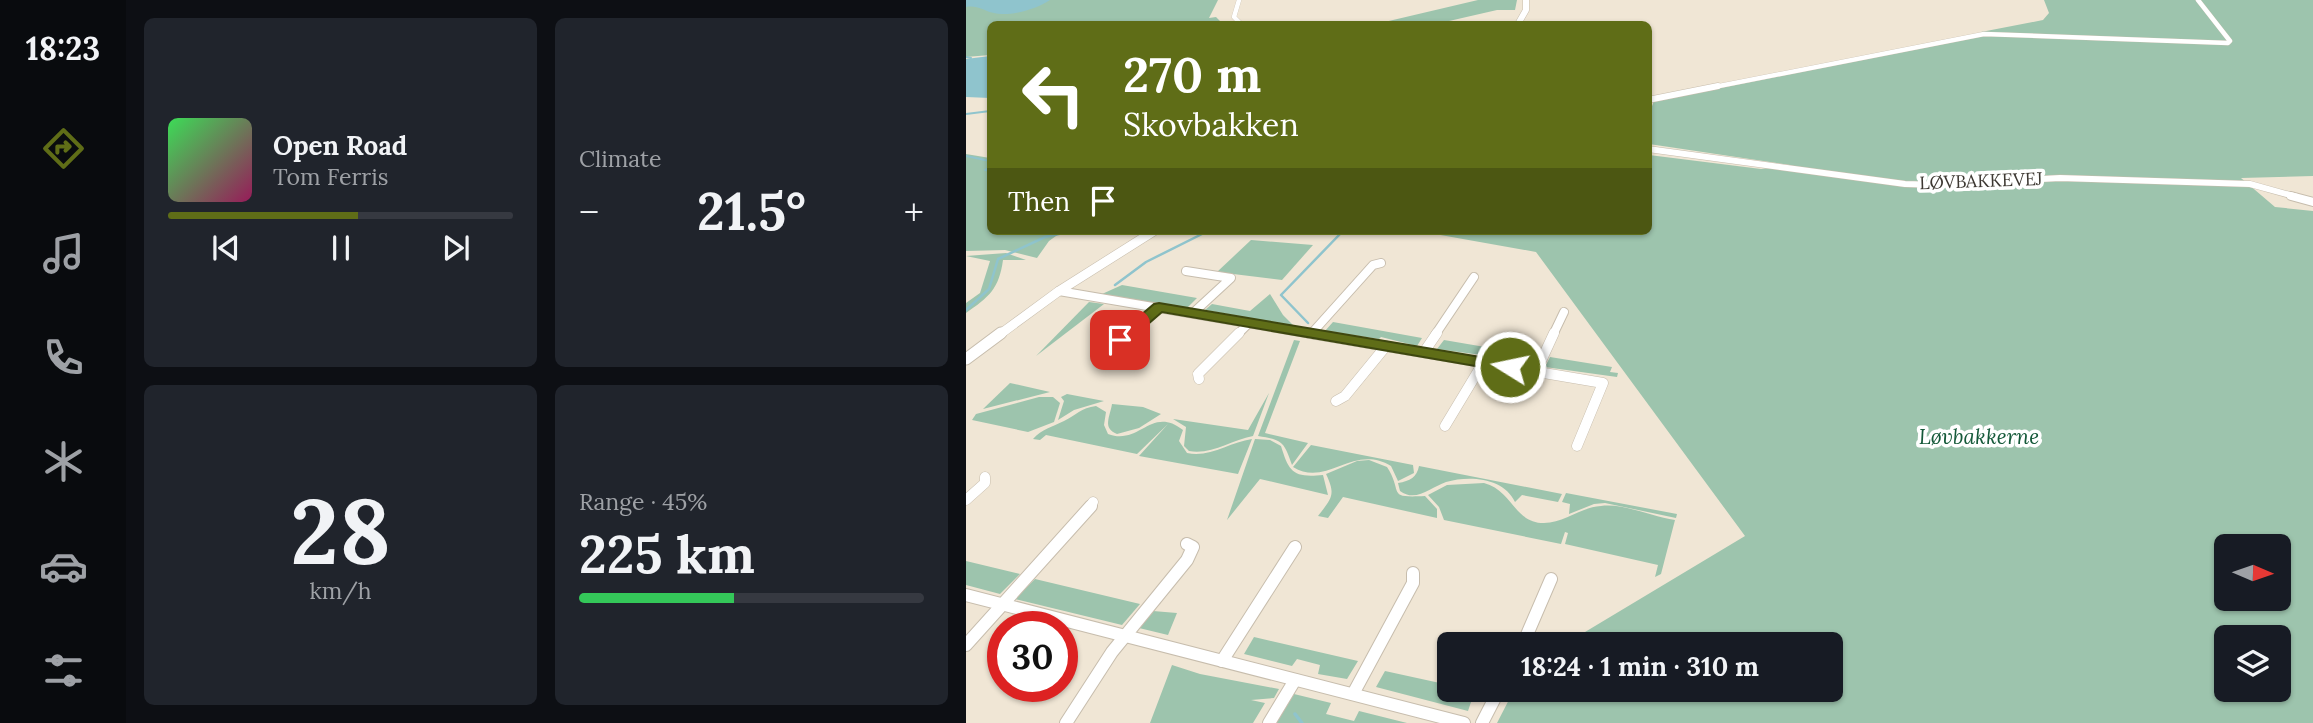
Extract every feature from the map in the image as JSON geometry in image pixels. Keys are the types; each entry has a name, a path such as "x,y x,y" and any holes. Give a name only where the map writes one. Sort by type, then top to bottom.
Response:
{"street":[{"path":"1238,21 1234,18 1239,0"},
{"path":"1520,21 1526,10 1526,0"},
{"path":"1652,99 1984,34 2228,43 2230,41 2198,0"},
{"name":"LØVBAKKEVEJ","path":"1652,150 1905,184 1938,185 2060,178 2250,184 2313,202"},
{"path":"966,359 1059,291 1148,235"},
{"path":"1312,333 1373,265 1381,263"},
{"path":"1186,271 1231,278 1193,313"},
{"path":"1424,352 1474,277"},
{"path":"1059,291 1603,383 1577,446"},
{"path":"1096,356 1104,354 1159,307"},
{"path":"1536,372 1564,312"},
{"path":"1199,379 1198,374 1249,323"},
{"path":"1336,401 1345,396 1386,346"},
{"path":"1445,426 1483,363"},
{"path":"966,500 985,484 985,477"},
{"path":"966,645 1000,604 1088,512 1094,502"},
{"path":"1066,723 1124,636 1187,560 1193,547 1187,544"},
{"path":"1222,661 1295,547"},
{"path":"1353,694 1413,583 1413,573"},
{"path":"1528,632 1551,579"},
{"path":"966,595 1464,723"},
{"path":"1269,723 1295,680"},
{"path":"1482,723 1493,702"}],"green space":[{"path":"966,0 1218,0 1209,18 1216,17 1220,21 987,21 987,55 966,57"},
{"path":"1478,0 1517,0 1515,10 1497,10 1449,21 1389,21"},
{"name":"Løvbakkerne","path":"2044,0 2313,0 2313,176 2241,178 2275,207 2313,211 2313,723 1497,723 1508,702 1843,702 1843,632 1585,632 1745,536 1536,252 1440,235 1652,235 1652,155 1761,169 1790,165 1652,144 1654,101 1984,36 2082,37 1981,32 2043,20 2049,13"},
{"path":"966,154 987,158 987,235 1057,235 1049,241 1037,258 1005,250 966,251"},
{"path":"1251,240 1313,245 1282,280 1217,272"},
{"path":"1006,253 1026,260 1003,260 999,278 992,291 966,313 966,303 980,293 990,261 966,256"},
{"path":"1122,285 1197,298 1186,309 1102,294"},
{"path":"1270,294 1283,315 1294,326 1205,310 1212,304 1250,311"},
{"path":"1089,302 1104,304 1036,356"},
{"path":"1333,322 1422,338 1417,346 1381,337 1379,339 1325,331"},
{"path":"1294,340 1300,341 1265,433 1308,443 1292,465 1281,443 1258,436"},
{"path":"1444,340 1537,356 1530,367 1494,361 1496,357 1437,349"},
{"path":"1550,357 1612,367 1610,372 1618,373 1617,377 1545,367"},
{"path":"1010,383 1050,392 983,409"},
{"path":"1269,393 1253,436 1206,451 1189,451 1184,446 1186,427 1173,419 1248,430"},
{"path":"1067,394 1104,401 1074,410 1058,420 1064,401 1061,397"},
{"path":"1039,397 1053,397 1060,403 1054,422 1028,432 972,420 976,414"},
{"path":"1112,404 1143,407 1161,414 1139,428 1117,434 1112,432 1108,425"},
{"path":"1096,406 1106,412 1104,425 1108,434 1129,435 1154,423 1172,423 1183,430 1179,441 1187,453 1212,452 1252,439 1238,474 1139,456 1168,424 1137,454 1046,435 1040,440 1033,439 1044,430 1082,410"},
{"path":"1255,439 1270,440 1281,446 1290,467 1299,474 1323,475 1328,495 1260,479 1227,520"},
{"path":"1311,445 1413,465 1414,473 1398,481 1391,466 1377,460 1364,459 1317,472 1305,472 1293,467"},
{"path":"1369,460 1387,467 1400,495 1425,496 1437,509 1437,518 1343,497 1328,518 1318,516 1327,505 1332,492 1326,474 1357,461"},
{"path":"1419,466 1562,494 1558,502 1522,495 1515,502 1510,494 1495,483 1475,479 1446,482 1418,495 1400,491 1398,483 1412,478"},
{"path":"1484,483 1501,492 1519,512 1534,522 1551,522 1586,509 1610,506 1675,520 1661,574 1655,577 1658,565 1565,544 1568,533 1565,532 1561,544 1444,520 1439,507 1428,495 1447,485"},
{"path":"1566,493 1677,514 1676,518 1605,503 1594,504 1569,514 1570,504 1562,502"},
{"path":"966,561 1020,574 1000,594 966,585"},
{"path":"1035,579 1140,604 1122,625 1078,614 1078,611 1064,611 1015,599"},
{"path":"1153,611 1177,613 1168,635 1139,628"},
{"path":"1254,637 1358,661 1347,679 1318,674 1320,665 1297,659 1292,666 1244,654"},
{"path":"1172,665 1200,674 1279,689 1274,698 1251,700 1265,703 1253,723 1150,723"},
{"path":"1385,671 1437,682 1437,702 1471,702 1468,711 1376,687"},
{"path":"1294,694 1331,703 1326,714 1354,721 1359,711 1407,723 1276,723"}],"water":[{"path":"966,0 1050,0 1023,11 1000,14 966,7"},
{"path":"987,56 987,98 966,97 966,59"}],"waterway":[{"path":"966,57 971,58"},
{"path":"966,114 987,111"},
{"path":"966,156 987,160"},
{"path":"987,169 987,170"},
{"path":"966,310 989,289 998,259 1054,235"},
{"path":"1115,285 1146,262 1200,235"},
{"path":"1308,323 1281,295 1339,235"},
{"path":"1295,714 1302,723"}],"route":[{"path":"1120,340 1159,307 1510,367"}]}
